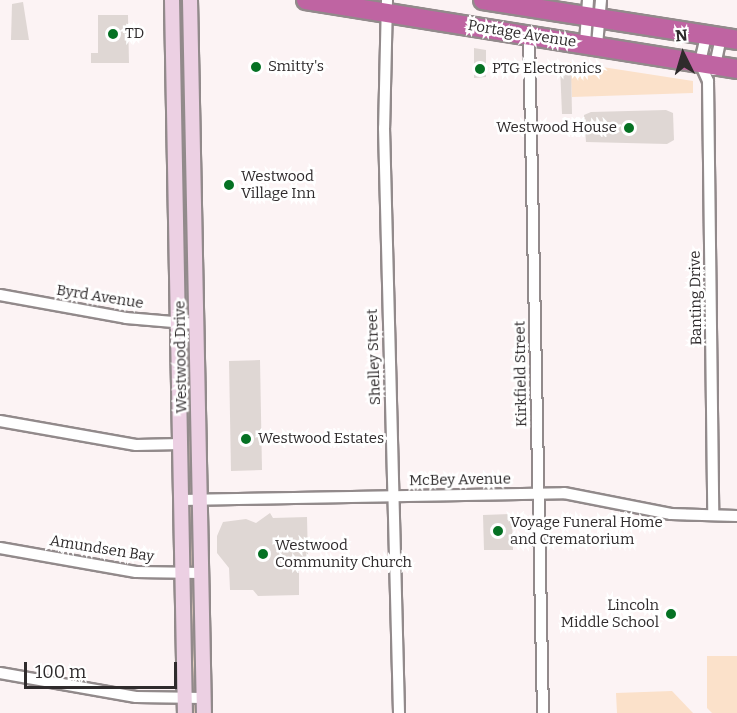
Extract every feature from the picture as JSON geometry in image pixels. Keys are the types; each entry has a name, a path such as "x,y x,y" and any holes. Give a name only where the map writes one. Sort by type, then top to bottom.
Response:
{"highway":[{"name":"Portage Avenue","path":"306,0 387,6 591,44 708,70 737,69"},
{"name":"Portage Avenue","path":"483,0 593,12 721,38"}],"street":[{"name":"Westwood Drive","path":"172,0 180,321 185,713"},
{"name":"Westwood Drive","path":"190,0 204,713"},
{"path":"591,44 593,12 601,0"},
{"name":"Shelley Street","path":"387,6 384,128 399,713"},
{"name":"Kirkfield Street","path":"529,34 543,713"},
{"name":"Banting Drive","path":"713,515 708,70 721,38"},
{"name":"Banting Drive","path":"708,70 721,38"},
{"name":"Byrd Avenue","path":"0,296 126,318 197,324"},
{"path":"0,421 136,445 181,444"},
{"name":"McBey Avenue","path":"182,500 582,494 662,512 737,516"},
{"name":"Amundsen Bay","path":"0,548 136,572 201,573"},
{"path":"0,673 136,698 203,698"}],"shaded area":[{"path":"172,0 190,0 194,212 177,212"},
{"path":"570,62 693,81 693,93 572,97"},
{"path":"180,321 197,324 204,713 185,713"},
{"path":"707,656 737,656 737,713 712,713 707,708"},
{"path":"672,691 693,713 617,713 616,693"}],"building":[{"path":"23,2 29,40 11,40 12,4"},
{"name":"TD","path":"98,15 128,15 129,63 91,63 91,53 98,53"},
{"name":"PTG Electronics","path":"474,48 486,50 486,77 474,78"},
{"path":"560,66 571,66 572,114 562,114"},
{"name":"Westwood House","path":"666,110 673,113 674,140 667,144 586,142 584,115 591,112"},
{"name":"Westwood Estates","path":"260,360 262,470 231,471 229,361"},
{"name":"Westwood Community Church","path":"270,513 273,518 307,517 308,559 299,563 299,595 258,596 253,590 230,590 229,568 217,553 217,536 223,522 246,519 256,523"},
{"name":"Voyage Funeral Home and Crematorium","path":"512,514 513,550 484,550 483,515"}],"place":[{"name":"TD","path":"113,34"},
{"name":"Smitty's","path":"256,67"},
{"name":"PTG Electronics","path":"480,69"},
{"name":"Westwood House","path":"629,128"},
{"name":"Westwood Village Inn","path":"229,185"},
{"name":"Westwood Estates","path":"246,439"},
{"name":"Voyage Funeral Home and Crematorium","path":"498,531"},
{"name":"Westwood Community Church","path":"263,554"},
{"name":"Lincoln Middle School","path":"671,614"}]}
